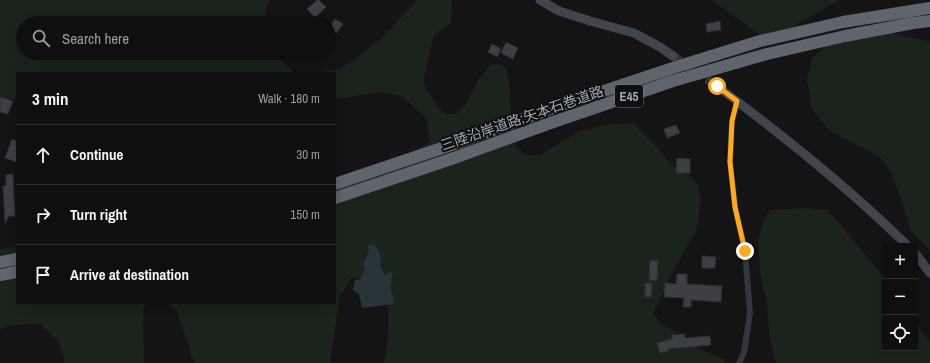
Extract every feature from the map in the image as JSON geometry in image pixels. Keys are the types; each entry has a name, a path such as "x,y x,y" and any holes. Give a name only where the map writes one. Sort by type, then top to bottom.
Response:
{"highway":[{"name":"三陸沿岸道路;矢本石巻道路","path":"336,184 448,146 556,107 760,41 843,22 930,8"},
{"name":"三陸沿岸道路;矢本石巻道路","path":"336,198 440,163 673,81 767,54 845,36 930,21"},
{"path":"0,262 16,259"},
{"path":"0,275 16,272"}],"street":[{"path":"540,0 560,11 634,33 674,56"},
{"path":"717,86 754,113 815,162 905,243"},
{"path":"737,101 732,121 730,162 735,207 745,251 750,313 744,353 739,363"},
{"path":"918,257 930,273"}],"shaded area":[{"path":"0,0 270,0 266,9 266,16 16,16 16,60 281,60 293,72 16,72 16,99 0,99"},
{"path":"417,0 452,0 451,23 434,35 424,77 424,84 439,109 447,114 457,114 465,105 479,79 490,65 498,64 506,68 509,81 511,115 516,148 527,155 540,155 579,131 614,123 634,124 671,164 692,177 698,186 701,200 696,232 669,279 653,314 659,321 697,348 725,359 723,363 384,363 388,310 384,295 363,278 351,278 340,296 330,363 194,363 177,311 169,304 336,304 336,190 391,168 430,141 426,118 402,96 381,92 336,99 336,72 322,72 339,70 380,40"},
{"path":"712,0 839,0 768,41"},
{"path":"888,32 930,42 930,250 911,231 891,172 880,157 830,131 812,109 807,79 812,58 832,40"},
{"path":"804,208 828,210 882,274 882,351 918,351 918,325 930,343 930,363 776,363 770,339 766,297 760,275 758,241 762,224 770,210"},
{"path":"373,244 380,254 380,266 385,275 389,272 395,273 392,274 391,286 394,301 393,304 362,308 359,294 353,290 355,280 360,279 365,269 363,264 369,252 368,245"},
{"path":"16,247 16,304 146,304 143,310 144,363 64,363 59,342 41,324 11,325 0,329 0,249"}],"building":[{"path":"317,0 319,0 326,7 317,16 313,16 307,9"},
{"path":"336,20 343,24 336,32"},
{"path":"720,21 721,30 707,32 706,24"},
{"path":"506,42 518,48 513,59 501,53"},
{"path":"492,44 501,49 497,57 488,52"},
{"path":"0,97 13,101 8,114 0,112"},
{"path":"676,125 680,133 667,138 664,129"},
{"path":"12,139 16,141 16,162 5,158"},
{"path":"677,158 690,159 690,173 676,173"},
{"path":"13,174 15,216 9,216 5,223 3,186 6,186 6,175"},
{"path":"702,256 716,257 715,268 702,268"},
{"path":"650,260 658,261 657,281 649,280"},
{"path":"677,274 687,274 687,284 722,286 721,302 691,300 691,307 683,307 684,298 664,297 665,283 676,284"},
{"path":"645,283 652,283 651,297 645,297"},
{"path":"685,334 685,338 710,336 711,345 668,349 668,351 660,353 657,343 672,339 672,335"}],"tunnel":[{"path":"673,56 717,86"}],"route":[{"path":"717,86 737,101 732,121 730,162 735,207 745,251"}]}
